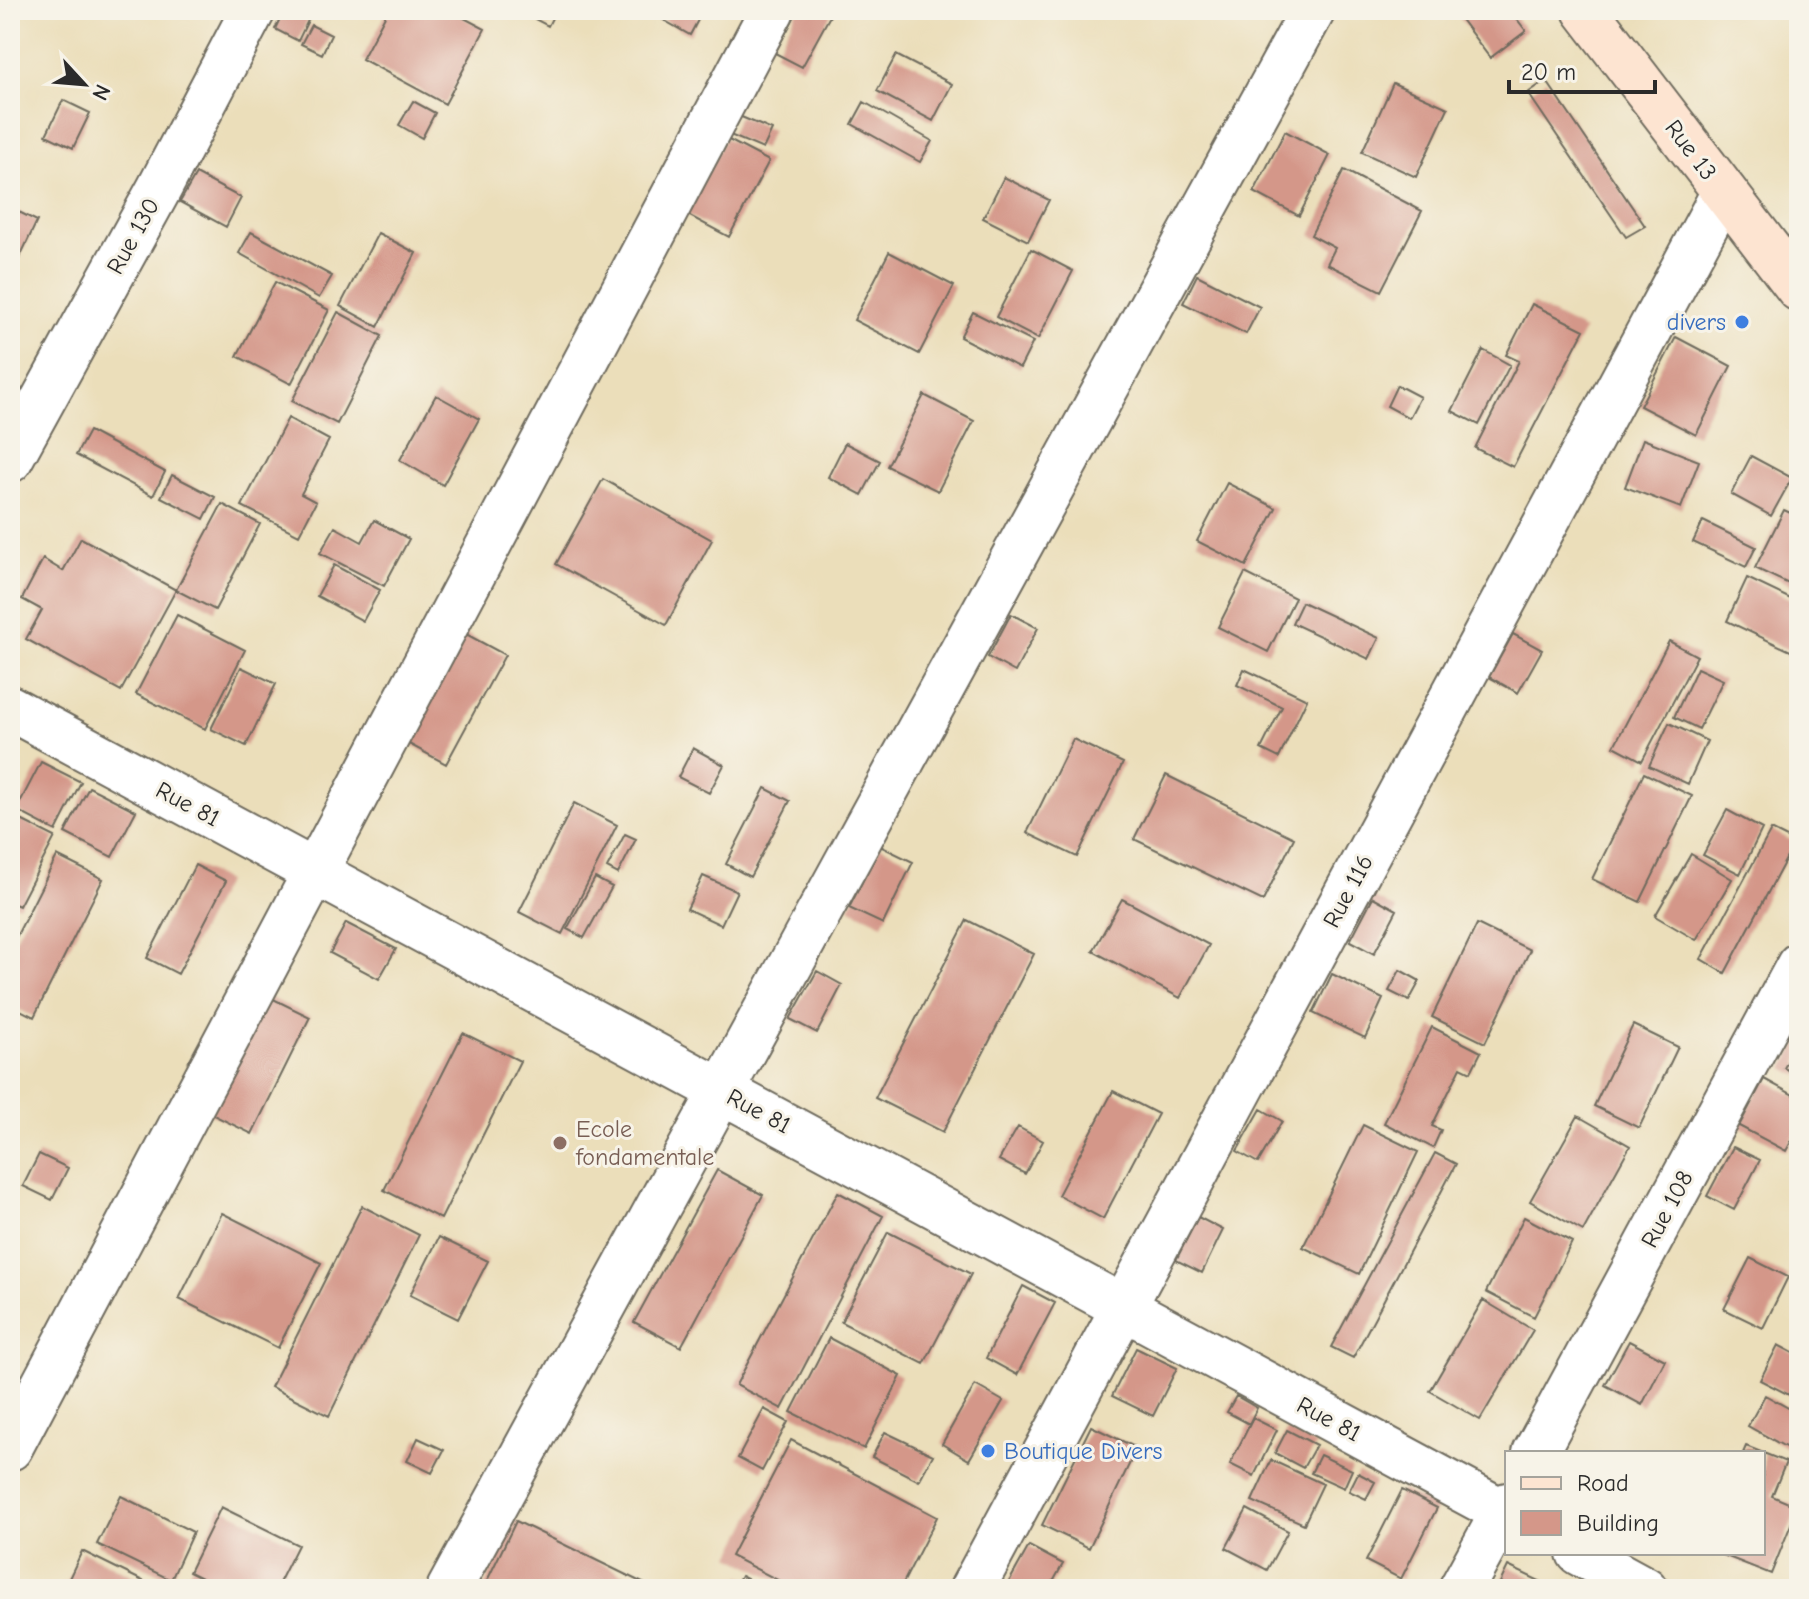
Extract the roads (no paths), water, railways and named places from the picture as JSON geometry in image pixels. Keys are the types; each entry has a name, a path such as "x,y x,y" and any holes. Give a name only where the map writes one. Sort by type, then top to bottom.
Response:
{"street":[{"name":"Rue 130","path":"10,460 253,10"},
{"path":"10,1448 772,10"},
{"path":"449,1589 1313,10"},
{"name":"Rue 13","path":"1585,10 1724,192 1795,273"},
{"name":"Rue 116","path":"972,1589 1724,192"},
{"name":"Rue 81","path":"10,708 1123,1308 1505,1509"},
{"name":"Rue 108","path":"1536,1451 1799,965"},
{"path":"1461,1589 1505,1512"},
{"path":"1583,1555 1645,1589"}],"place":[{"name":"divers","path":"1742,322"},
{"name":"Ecole fondamentale","path":"560,1143"},
{"name":"Boutique Divers","path":"988,1451"}]}
